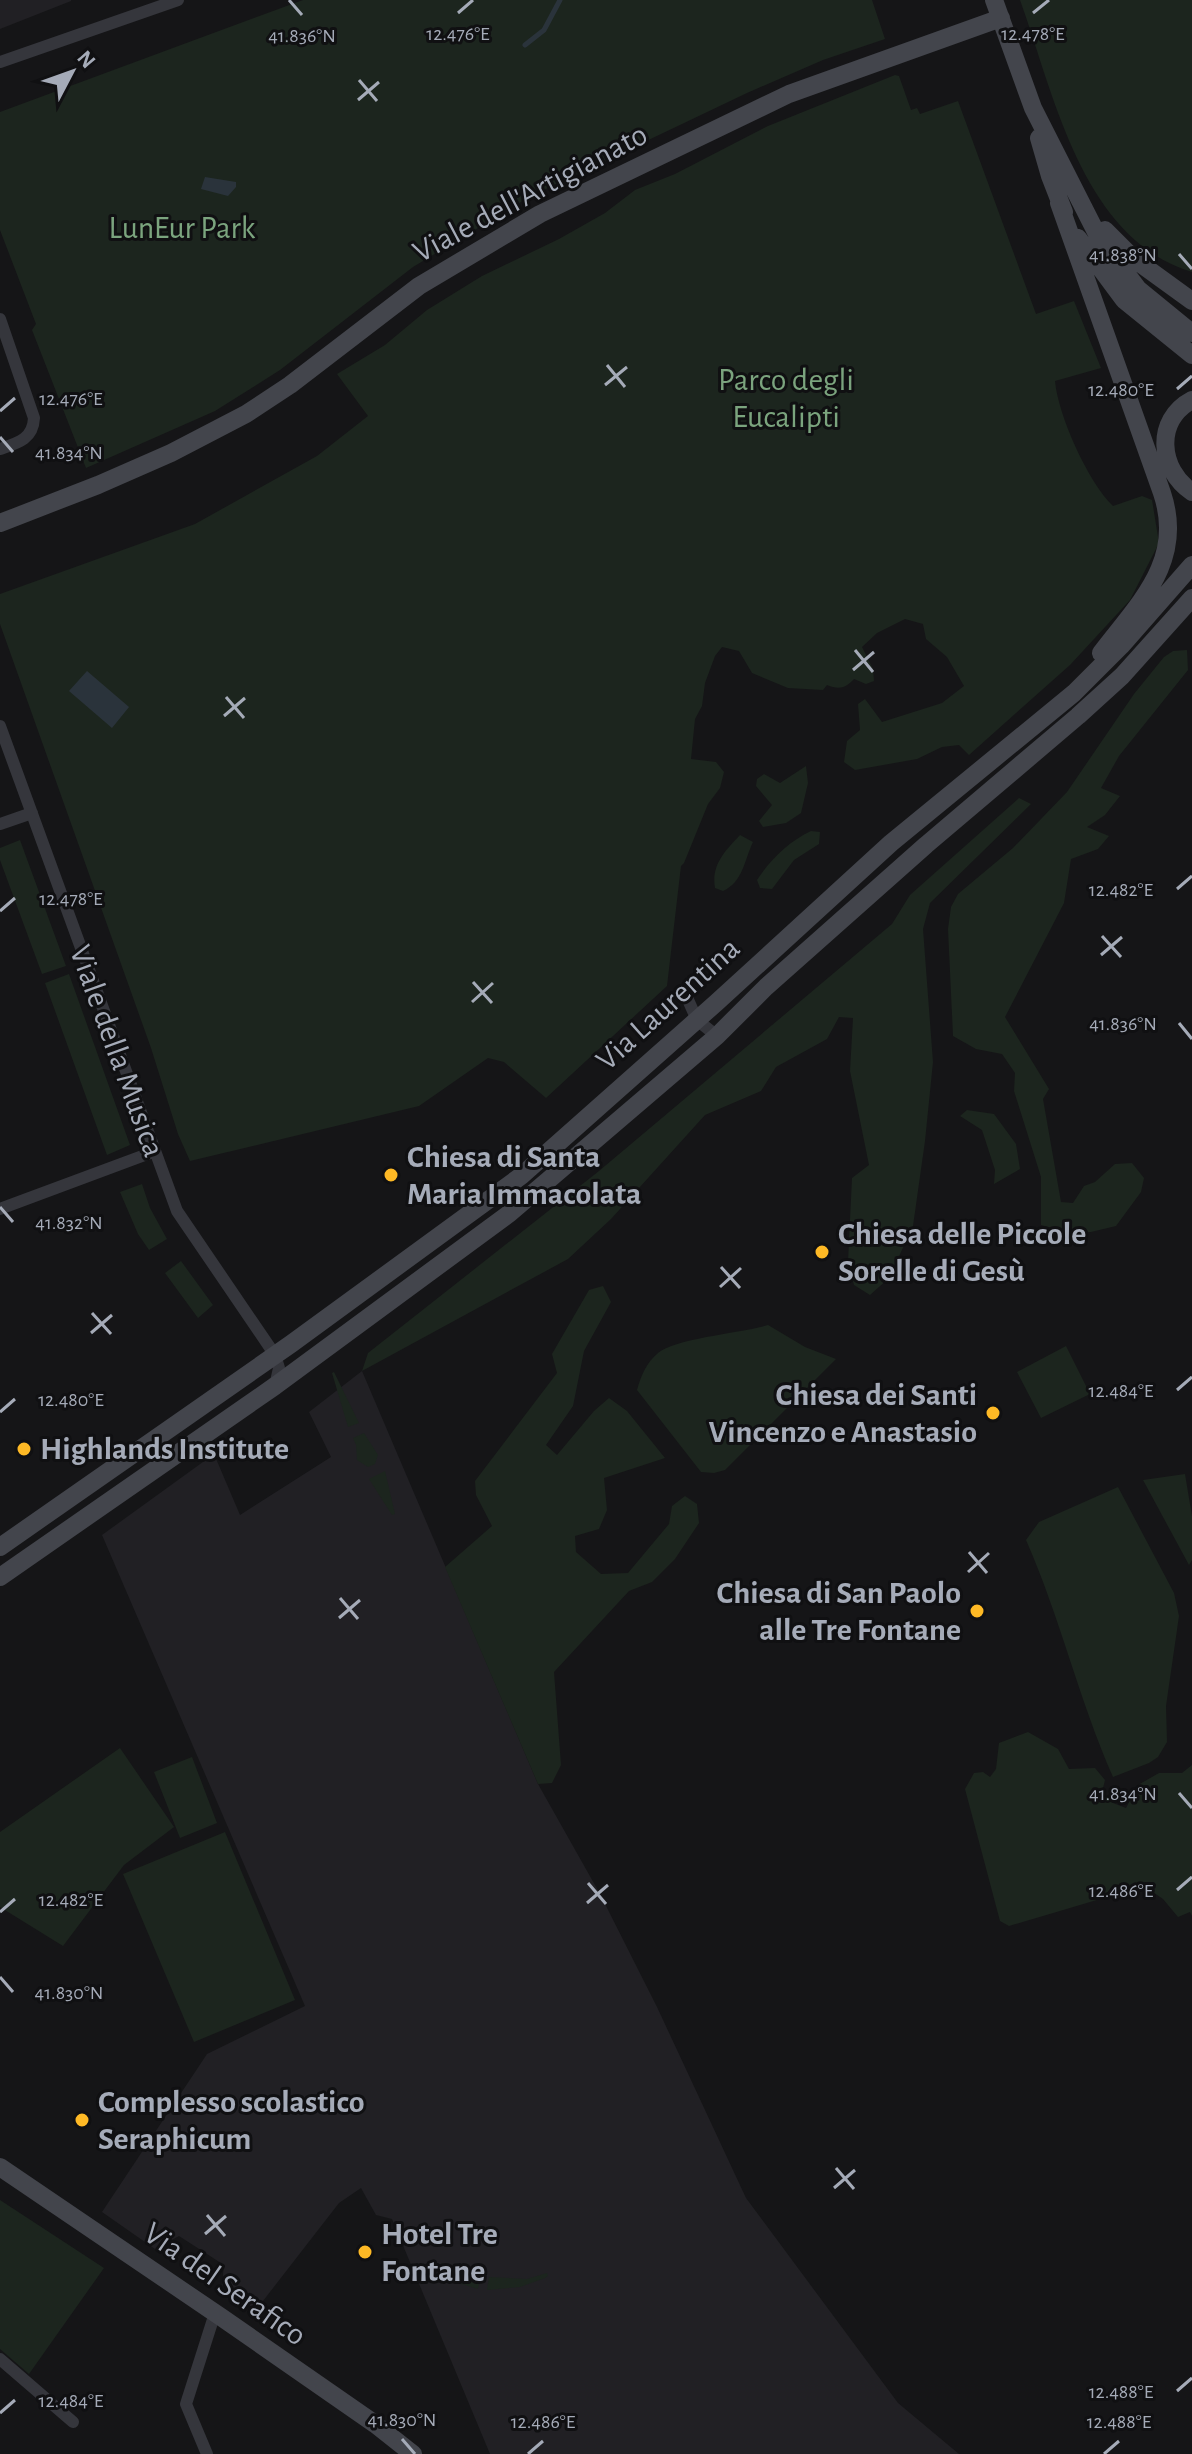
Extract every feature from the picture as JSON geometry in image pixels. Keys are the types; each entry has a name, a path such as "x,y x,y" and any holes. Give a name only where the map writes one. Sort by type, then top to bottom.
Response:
{"main road":[{"name":"Viale dell'Artigianato","path":"0,523 98,485 246,414 290,385 429,279 540,214 789,94 885,58 997,9"},
{"path":"997,9 1033,108 1059,203 1165,501 1169,531 1166,554 1155,577 1074,693"},
{"path":"1033,108 1098,236 1129,280 1192,333"},
{"path":"1073,187 1105,230 1127,253 1192,301"},
{"path":"1059,203 1095,262 1124,300 1192,355"},
{"path":"1192,400 1175,414 1164,446 1173,473 1192,492"},
{"name":"Via Laurentina","path":"0,1547 275,1355 511,1184 891,843 1074,693 1129,638 1192,565"},
{"name":"Via Laurentina","path":"0,1577 275,1386 510,1213 717,1036 766,987 884,882 1059,733 1122,676 1192,598"},
{"path":"1122,676 1192,615"},
{"name":"Via del Serafico","path":"0,2167 368,2419 413,2454"}],"street":[{"path":"0,62 178,0"},
{"path":"0,319 34,423 25,439 0,449"},
{"name":"Viale della Musica","path":"0,726 153,1152 184,1223 275,1355"},
{"path":"0,824 32,813"},
{"path":"685,993 697,1020 717,1036"},
{"path":"0,1209 153,1152"},
{"path":"275,1355 279,1368 275,1386"},
{"path":"147,1444 161,1464"},
{"path":"209,2452 186,2404 215,2313"},
{"path":"0,2359 73,2422"}],"shaded area":[{"path":"0,0 71,0 71,1 0,29"},
{"path":"205,177 236,182 236,187 228,196 201,189"},
{"path":"87,671 129,707 112,728 69,691"},
{"path":"362,1371 538,1784 600,1894 657,2007 746,2198 898,2403 959,2454 490,2454 392,2219 376,2215 361,2188 339,2203 256,2310 222,2285 224,2265 179,2236 155,2249 102,2212 207,2054 305,2006 102,1535 214,1454 240,1515 331,1457 309,1412"}],"green space":[{"name":"LunEur Park","path":"303,0 872,0 885,39 823,60 747,93 531,196 413,267 280,370 215,411 86,468 32,330 36,324 0,230 0,112"},
{"path":"1020,0 1192,0 1192,272 1154,255 1124,229 1098,196 1060,119"},
{"name":"Parco degli Eucalipti","path":"899,76 911,110 917,108 920,114 958,101 1036,314 1074,301 1101,368 1055,381 1068,429 1084,465 1113,506 1142,496 1152,500 1159,543 1130,600 1070,665 969,755 959,745 942,747 917,759 855,770 844,762 847,741 860,730 858,704 865,699 882,722 942,703 964,686 947,657 926,639 923,624 905,619 877,633 862,647 873,669 874,681 866,684 854,679 845,686 827,685 823,690 788,688 752,673 739,651 722,647 715,656 705,683 702,706 695,719 691,759 716,762 724,772 720,788 708,804 681,866 667,986 546,1098 504,1062 488,1058 419,1106 190,1161 0,624 0,594 195,524 317,456 368,416 337,374 385,345 427,310 482,276 605,213 635,190 675,174 768,126"},
{"path":"1187,650 1188,670 1119,756 1101,788 1120,796 1105,815 1087,827 1109,836 1098,849 1071,859 1064,903 1005,1017 1049,1089 1043,1099 1061,1202 1073,1203 1084,1186 1095,1182 1115,1164 1132,1163 1144,1178 1141,1192 1116,1226 1070,1233 1041,1225 1041,1177 1014,1091 1015,1073 1002,1054 976,1049 953,1036 948,929 951,907 958,894 1013,848 1067,792 1134,694 1164,657 1173,651"},
{"path":"806,766 808,783 801,813 786,823 763,827 759,821 772,805 756,786 757,779 764,774 780,783"},
{"path":"1019,798 1031,804 930,903 923,929 933,1062 913,1226 889,1278 870,1295 854,1285 848,1262 852,1178 869,1165 850,1071 853,1018 839,1017 827,1039 776,1067 761,1091 705,1115 611,1219 568,1259 362,1371 368,1353 599,1171 892,924 910,895"},
{"path":"811,831 820,832 819,844 794,860 772,889 760,888 757,880 774,858"},
{"path":"740,835 753,842 742,870 730,887 723,891 715,888 717,865"},
{"path":"20,840 66,966 42,974 0,860 0,848"},
{"path":"69,974 130,1145 107,1155 45,983"},
{"path":"967,1110 994,1114 1016,1144 1020,1169 994,1184 995,1170 982,1130 960,1116"},
{"path":"142,1184 150,1208 167,1239 149,1250 138,1234 120,1192"},
{"path":"181,1261 213,1305 198,1318 165,1273"},
{"path":"603,1286 611,1302 584,1351 573,1406 546,1445 557,1455 609,1398 627,1411 665,1458 604,1478 607,1510 599,1529 575,1536 576,1552 601,1574 628,1573 669,1524 672,1506 685,1496 697,1504 699,1523 675,1559 652,1582 629,1591 554,1672 561,1765 552,1783 538,1784 445,1567 492,1526 476,1495 475,1481 557,1373 552,1354 589,1290"},
{"path":"768,1325 805,1347 836,1359 725,1470 701,1472 637,1390 642,1375 658,1353 679,1343"},
{"path":"1066,1346 1090,1394 1041,1418 1017,1372"},
{"path":"334,1372 359,1423 348,1427"},
{"path":"364,1433 378,1455 375,1464 368,1467 357,1460 353,1438"},
{"path":"385,1471 395,1514 392,1515 369,1479"},
{"path":"1185,1474 1192,1516 1192,1560 1189,1565 1143,1480"},
{"path":"1118,1487 1174,1593 1179,1616 1166,1706 1167,1742 1158,1757 1149,1763 1113,1777 1026,1540 1039,1522"},
{"path":"1028,1732 1058,1749 1069,1769 1095,1768 1105,1780 1102,1792 1113,1803 1126,1808 1138,1785 1159,1773 1182,1773 1192,1765 1192,1916 1190,1912 1178,1917 1163,1899 1144,1886 1009,1926 1000,1921 965,1789 974,1773 983,1772 990,1777 996,1769 999,1743"},
{"path":"120,1748 174,1827 124,1865 63,1946 0,1907 0,1832"},
{"path":"192,1757 217,1823 180,1838 154,1772"},
{"path":"225,1832 295,2000 194,2042 123,1874"},
{"path":"0,2200 104,2268 29,2374 0,2349"},
{"path":"442,2263 481,2275 478,2289 447,2277 440,2268"},
{"path":"547,2273 545,2278 520,2287 487,2290 489,2277 527,2279"}],"waterway":[{"path":"525,45 544,30 560,0"}],"place":[{"name":"Chiesa di Santa Maria Immacolata","path":"391,1175"},
{"name":"Chiesa delle Piccole Sorelle di Gesù","path":"822,1252"},
{"name":"Chiesa dei Santi Vincenzo e Anastasio","path":"993,1413"},
{"name":"Highlands Institute","path":"24,1449"},
{"name":"Chiesa di San Paolo alle Tre Fontane","path":"977,1611"},
{"name":"Complesso scolastico Seraphicum","path":"82,2120"},
{"name":"Hotel Tre Fontane","path":"365,2252"}]}
